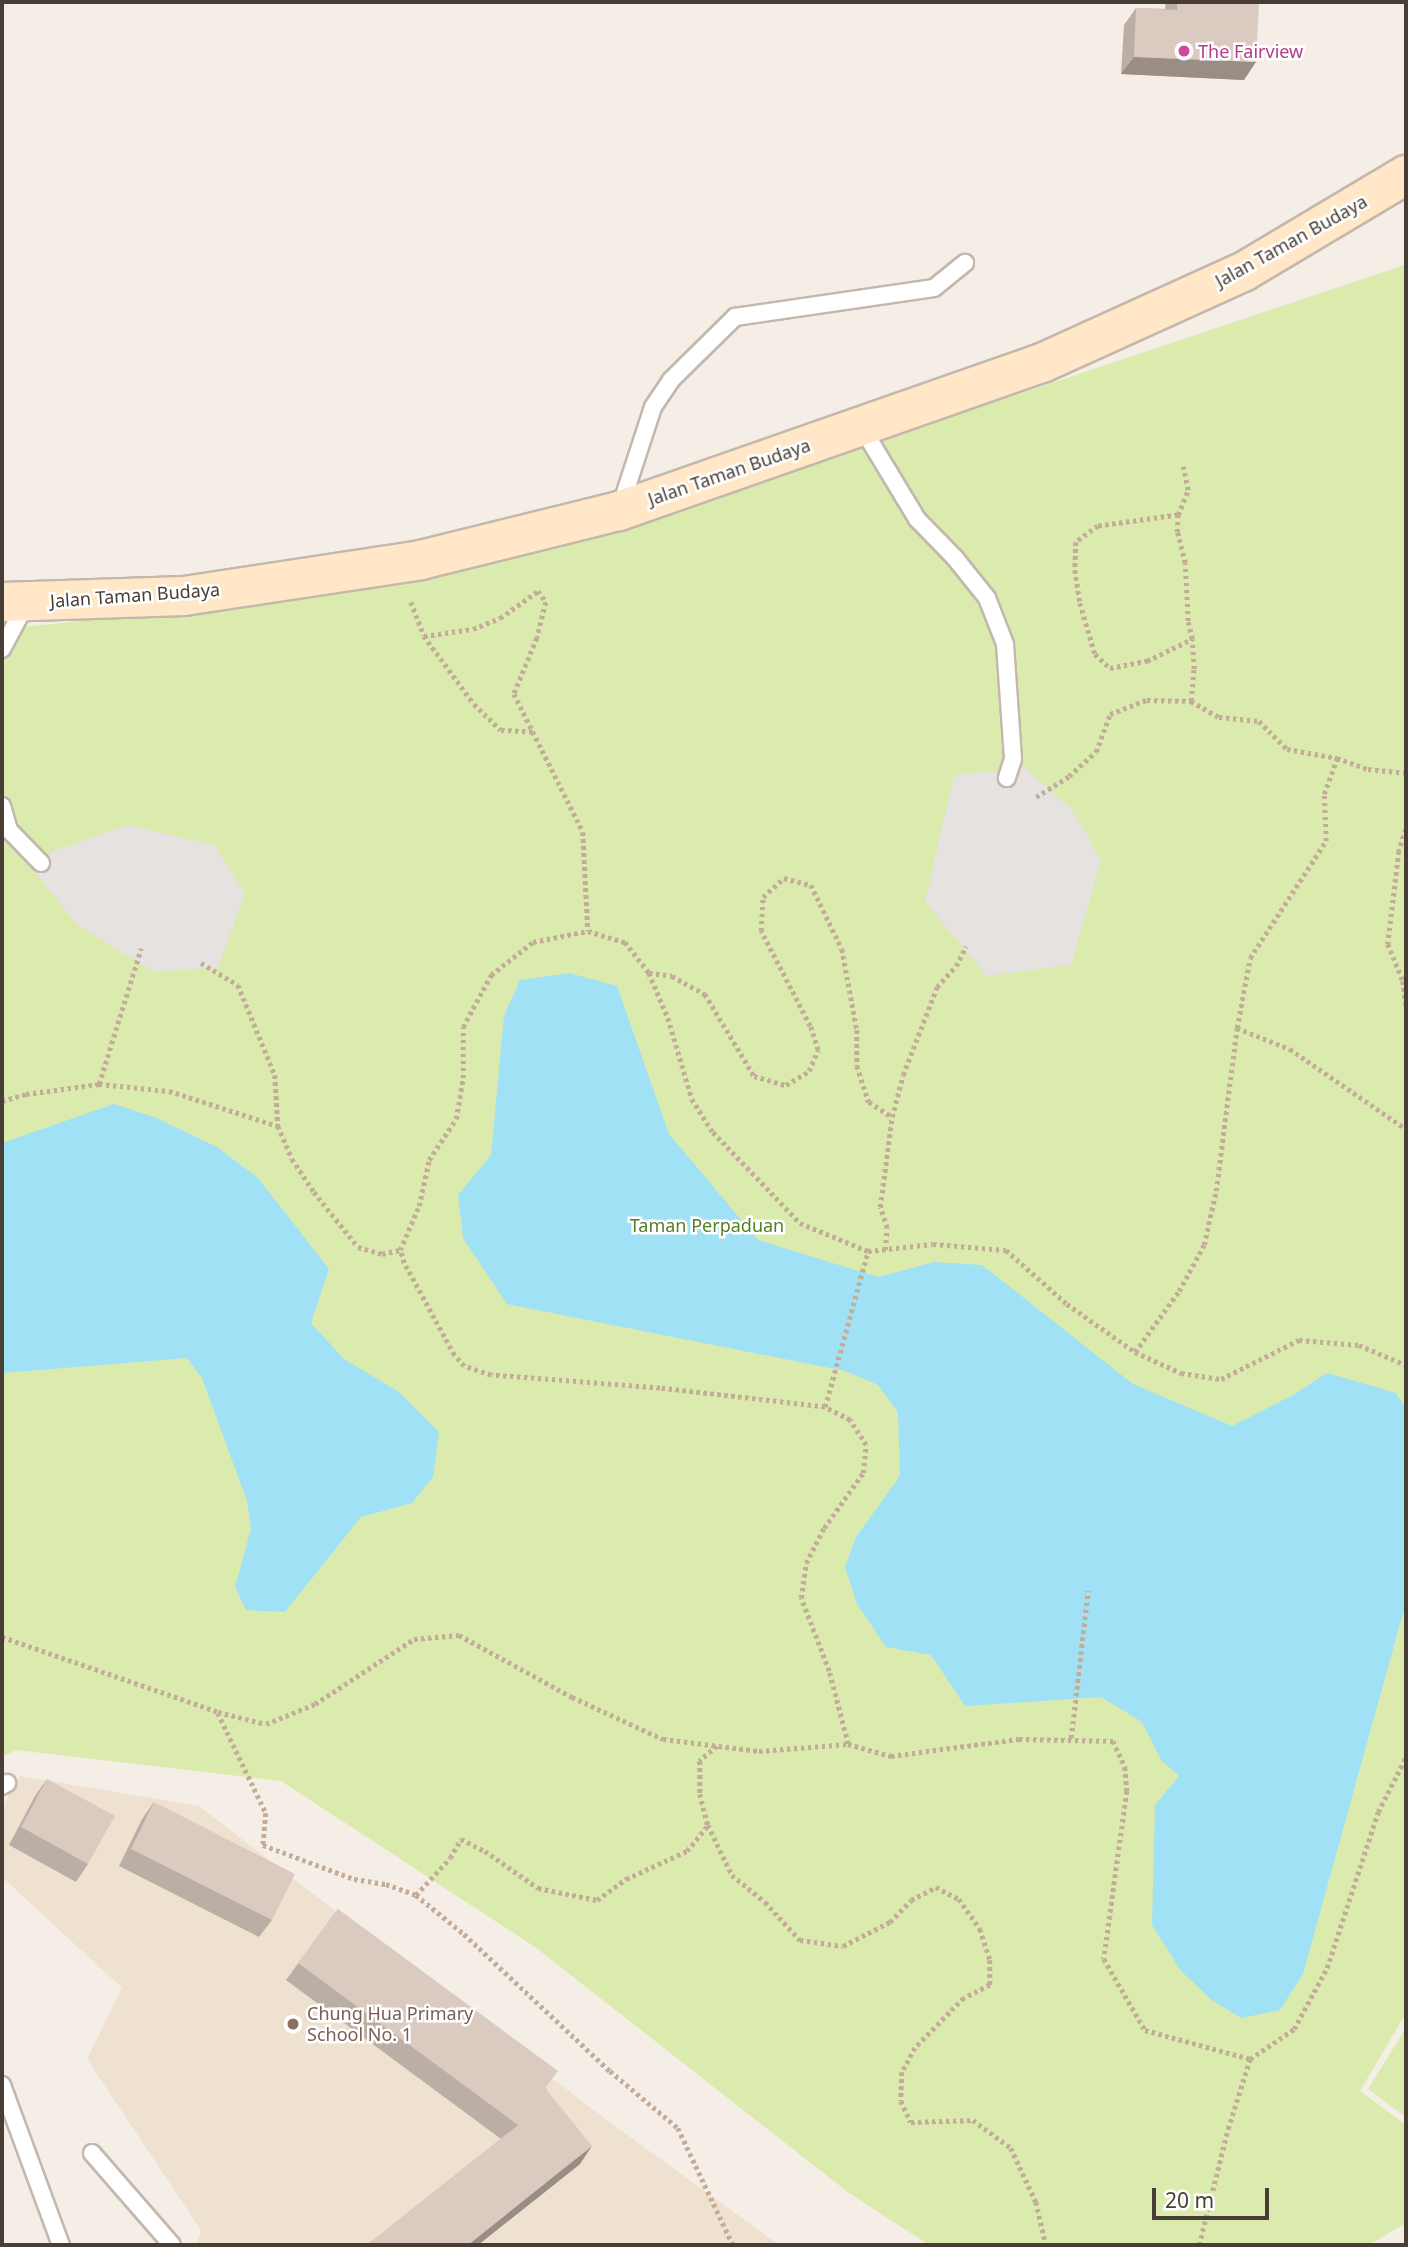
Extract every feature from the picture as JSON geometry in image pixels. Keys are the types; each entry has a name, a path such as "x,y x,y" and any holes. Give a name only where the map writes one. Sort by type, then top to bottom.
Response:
{"main road":[{"name":"Jalan Taman Budaya","path":"15,602 184,596 403,563 619,510 1042,363 1243,272 1406,175"}],"lane":[{"path":"619,510 653,407 671,380 735,317 934,288 965,263"},
{"path":"861,426 917,519 955,558 987,598 1005,644 1013,759 1007,778"},
{"path":"2,649 15,602"},
{"path":"2,806 9,830 41,863"},
{"path":"2,2085 61,2245"},
{"path":"92,2152 172,2245"}],"path":[{"path":"1183,467 1188,490 1178,515 1177,532 1185,563 1192,639 1194,669 1191,701"},
{"path":"1178,515 1098,526 1076,542 1075,570 1080,604 1095,654 1111,668 1147,661 1192,639"},
{"path":"403,563 411,603 424,636 474,704 501,730 535,732"},
{"path":"424,636 473,629 500,618 523,599 538,591 546,602 543,620 514,694 523,717 535,732 583,832 588,930"},
{"path":"1035,797 1069,776 1096,752 1110,714 1147,700 1191,701 1219,717 1259,721 1287,749 1337,758 1368,769 1406,773"},
{"path":"1135,1352 1179,1291 1204,1245 1216,1191 1237,1028 1250,958 1326,841 1324,794 1337,758"},
{"path":"1406,829 1399,851 1388,944 1403,981 1406,1005"},
{"path":"649,973 672,976 705,994 754,1076 786,1085 809,1071 818,1050 810,1026 761,931 763,897 784,878 811,885 842,949 857,1030 857,1066 869,1102 892,1117"},
{"path":"848,1744 829,1671 801,1598 806,1563 824,1528 863,1473 866,1445 850,1420 825,1407 660,1388 491,1375 464,1366 454,1354 404,1263 400,1250 419,1206 429,1160 456,1119 463,1078 463,1027 491,975 533,942 588,930 625,942 649,973 668,1018 692,1099 713,1132 800,1223 868,1251 933,1244 1006,1250 1067,1304 1135,1352 1181,1373 1221,1379 1298,1340 1359,1345 1406,1365"},
{"path":"885,1250 887,1228 880,1207 892,1117 903,1075 928,1005 965,946"},
{"path":"99,1084 141,948"},
{"path":"201,963 238,985 275,1075 278,1126 292,1159 314,1192 358,1247 382,1254 400,1250"},
{"path":"1237,1028 1290,1049 1406,1129"},
{"path":"2,1101 26,1094 99,1084 169,1091 278,1126"},
{"path":"825,1407 868,1251"},
{"path":"1071,1738 1088,1591"},
{"path":"2,1637 218,1712 266,1724 315,1704 414,1639 459,1635 572,1698 663,1739 759,1751 848,1744 891,1756 1019,1739 1071,1738 1113,1741 1125,1767 1127,1791 1104,1959 1145,2030 1250,2059"},
{"path":"218,1712 266,1813 263,1845 355,1879 386,1884 416,1895 464,1934 610,2071 678,2128 733,2245"},
{"path":"717,1746 700,1761 700,1794 708,1825 732,1875 765,1902 800,1940 843,1946 891,1922 911,1900 936,1887 959,1899 980,1928 990,1960 990,1984 964,1998 915,2048 902,2072 901,2101 911,2122 973,2120 1011,2147 1036,2202 1046,2245"},
{"path":"1199,2245 1228,2129 1250,2059 1294,2029 1327,1968 1378,1812 1406,1757 1406,1750"},
{"path":"416,1895 450,1858 461,1839 485,1850 538,1888 597,1900 626,1879 687,1851 708,1825"}],"shaded area":[{"path":"1026,768 1072,810 1101,860 1071,965 987,976 925,902 954,775"},
{"path":"127,825 215,845 245,894 218,967 154,972 77,925 26,861"},
{"name":"Chung Hua Primary School No. 1","path":"20,1776 199,1806 604,2118 779,2245 196,2245 201,2230 87,2059 122,1988 2,1877 2,1807"}],"green space":[{"name":"Taman Perpaduan","path":"1404,265 1406,2013 1360,2091 1406,2125 1406,2223 1369,2245 929,2245 849,2193 535,1947 281,1781 16,1750 2,1757 2,629 156,613 595,536"},
{"path":"1406,2028 1406,2117 1368,2089"}],"water":[{"path":"569,973 617,986 669,1134 758,1240 878,1277 934,1262 982,1265 1133,1384 1232,1426 1293,1395 1327,1373 1396,1393 1406,1409 1406,1602 1303,1974 1280,2010 1241,2018 1212,2000 1181,1971 1152,1925 1155,1805 1179,1776 1161,1760 1142,1722 1101,1697 965,1706 931,1655 886,1647 857,1604 845,1567 856,1537 900,1476 898,1412 878,1385 845,1371 507,1304 463,1238 458,1195 491,1155 504,1016 520,980"},
{"path":"114,1104 154,1117 217,1147 258,1178 329,1269 311,1323 344,1359 399,1392 439,1432 433,1477 412,1503 361,1517 285,1612 246,1610 235,1587 251,1529 247,1501 202,1378 187,1358 2,1373 2,1143"}],"building":[{"name":"The Fairview","path":"1177,2 1259,2 1256,62 1134,57 1136,8 1177,10"},
{"path":"47,1779 115,1816 88,1864 21,1827"},
{"path":"154,1802 295,1874 272,1920 131,1849"},
{"path":"338,1909 558,2071 545,2088 592,2146 468,2245 367,2245 518,2125 298,1963"}],"place":[{"name":"The Fairview","path":"1184,51"},
{"name":"Chung Hua Primary School No. 1","path":"293,2024"}]}
